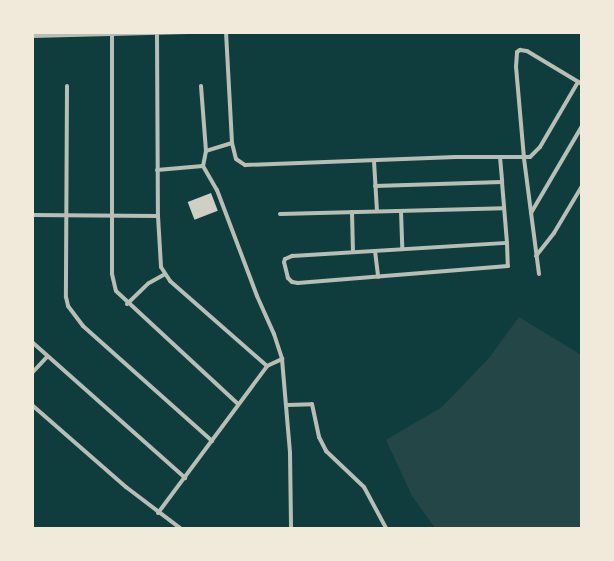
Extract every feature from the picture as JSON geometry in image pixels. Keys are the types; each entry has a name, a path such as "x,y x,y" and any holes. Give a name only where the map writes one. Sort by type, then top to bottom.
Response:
{"street":[{"path":"32,36 99,33 157,35 188,32"},
{"path":"226,32 232,143 236,159 245,165 524,158 535,154 580,83 527,51 520,50 517,52 516,67 524,158 539,274"},
{"path":"112,34 113,282 116,291 127,304 238,404"},
{"path":"157,35 159,259 165,274 266,366"},
{"path":"67,86 66,297 71,312 83,326 212,441"},
{"path":"201,86 206,151 202,166 218,190 282,359 287,405 291,528"},
{"path":"531,213 582,126"},
{"path":"206,151 232,143"},
{"path":"500,158 507,243 508,266 298,283 292,282 288,278 284,262 288,257 507,243"},
{"path":"374,162 377,211"},
{"path":"157,170 202,166"},
{"path":"376,186 502,182"},
{"path":"536,256 582,186"},
{"path":"280,214 504,208"},
{"path":"400,210 402,249"},
{"path":"352,212 353,252"},
{"path":"32,215 112,214 158,216"},
{"path":"535,244 544,246"},
{"path":"375,251 378,276"},
{"path":"127,304 149,283 165,274"},
{"path":"32,342 185,478"},
{"path":"32,373 47,357"},
{"path":"158,512 266,366 282,359"},
{"path":"287,405 312,404 319,437 326,451 364,487 386,528"},
{"path":"32,405 158,512 180,528"}],"shaded area":[{"path":"519,317 581,355 581,528 435,528 412,496 386,440 442,407 489,358"}],"building":[{"path":"211,193 218,211 194,220 188,202"}]}
